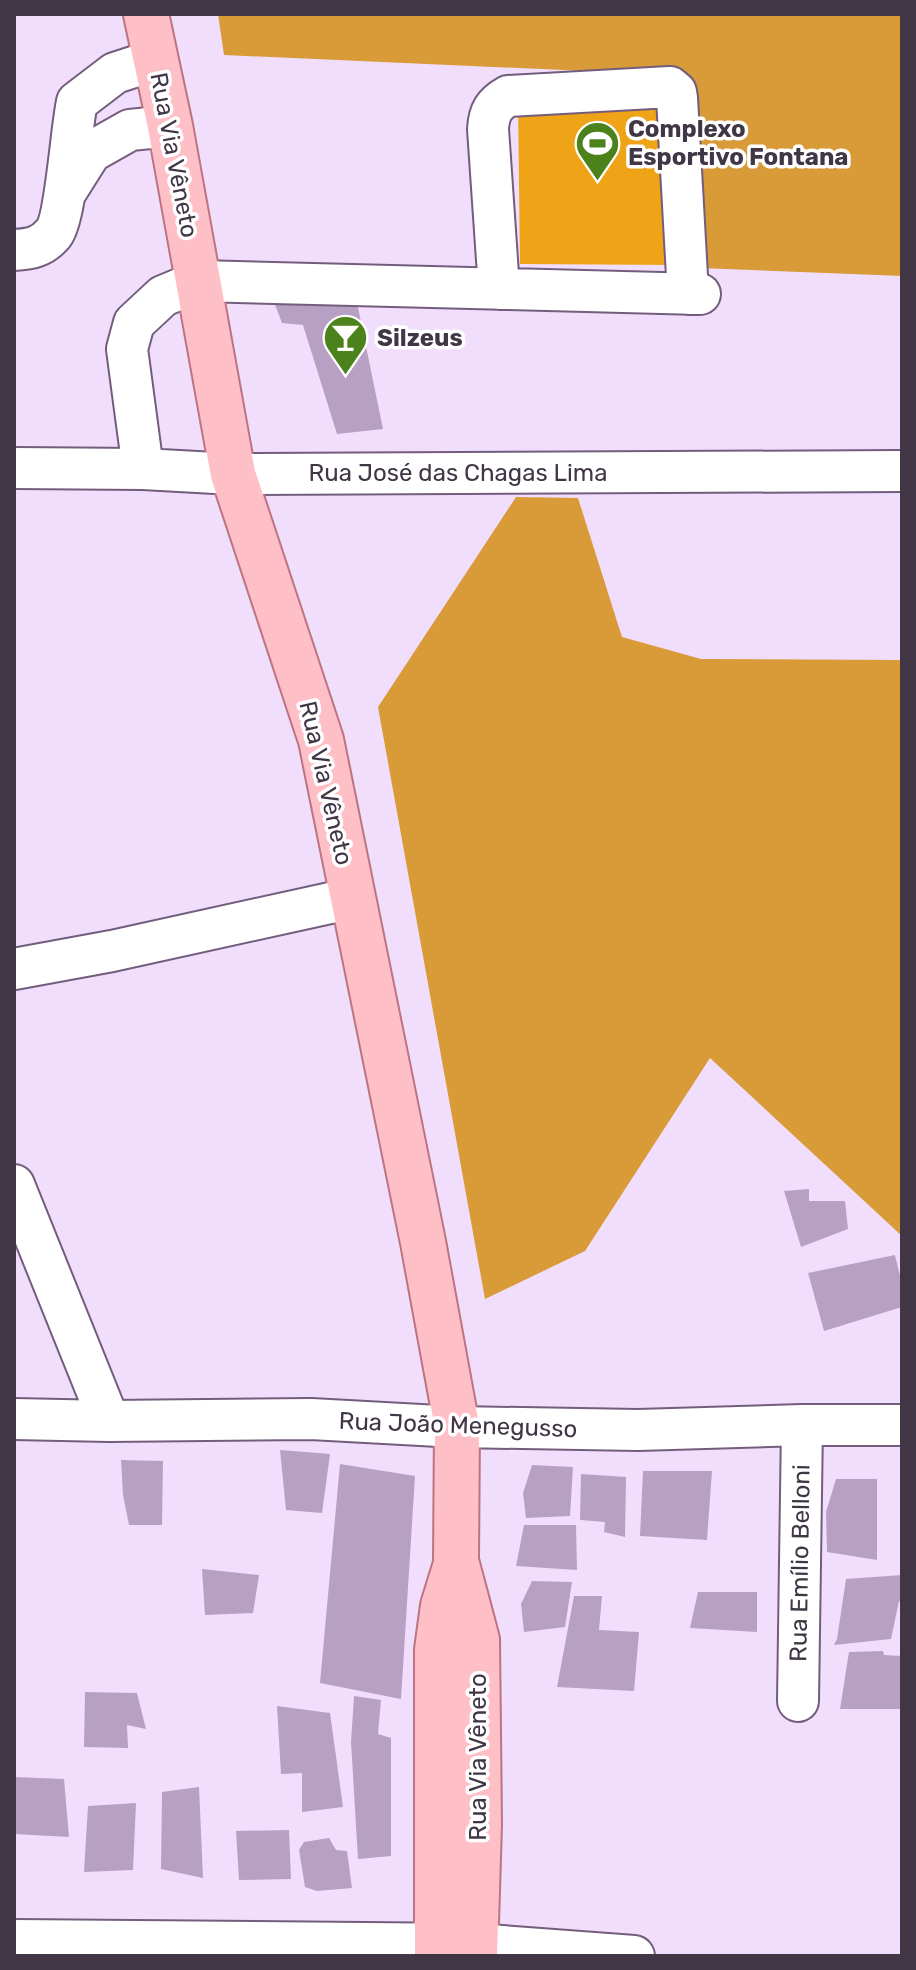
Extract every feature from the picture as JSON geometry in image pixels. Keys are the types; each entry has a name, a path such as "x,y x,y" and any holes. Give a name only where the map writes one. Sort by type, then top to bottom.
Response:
{"main road":[{"name":"Rua Via Vêneto","path":"146,14 170,126 233,474 321,740 423,1242 457,1427 456,1561 477,1640 479,1824 456,1950"}],"street":[{"path":"14,250 36,249 56,231 65,193 71,127 77,102 115,73 155,60"},
{"path":"143,469 127,349 134,323 163,296 199,281 499,289 694,294 676,92 670,87 508,96 496,103 489,117 488,129 499,289"},
{"path":"65,193 91,152 130,130 170,126"},
{"name":"Rua José das Chagas Lima","path":"14,468 143,469 233,474 902,471"},
{"path":"14,969 112,951 353,898"},
{"path":"14,1185 109,1421"},
{"name":"Rua João Menegusso","path":"14,1419 311,1419 457,1427 638,1430 902,1425"},
{"name":"Rua Emílio Belloni","path":"798,1701 802,1425"},
{"path":"14,1940 634,1956"}],"shaded area":[{"path":"218,14 902,14 902,276 700,268 675,75 224,55"},
{"name":"Complexo Esportivo Fontana","path":"671,94 678,265 520,264 518,100"},
{"path":"516,497 578,498 622,637 701,659 902,660 902,1236 710,1058 585,1251 485,1299 378,707"}],"building":[{"name":"Silzeus","path":"355,293 383,429 337,434 303,325 282,323 271,294"},
{"path":"809,1189 809,1201 845,1201 848,1229 801,1247 784,1191"},
{"path":"895,1255 902,1284 902,1307 824,1331 808,1273"},
{"path":"280,1450 330,1454 322,1513 286,1510"},
{"path":"121,1460 163,1461 162,1525 129,1525"},
{"path":"340,1464 415,1476 401,1699 320,1683"},
{"path":"532,1465 573,1467 570,1516 526,1518 523,1493"},
{"path":"643,1471 712,1471 707,1540 640,1536"},
{"path":"581,1474 626,1477 625,1537 604,1532 605,1522 580,1520"},
{"path":"836,1479 877,1479 877,1560 827,1552 826,1512"},
{"path":"524,1525 576,1525 577,1570 516,1566"},
{"path":"202,1569 259,1575 253,1613 205,1615"},
{"path":"902,1575 902,1602 899,1601 891,1639 834,1645 846,1579"},
{"path":"532,1581 572,1582 565,1627 524,1632 521,1604"},
{"path":"698,1592 757,1592 757,1632 690,1628"},
{"path":"574,1596 602,1596 599,1630 639,1632 634,1691 557,1687"},
{"path":"883,1651 884,1655 902,1656 902,1709 840,1709 849,1652"},
{"path":"85,1692 137,1693 146,1729 127,1725 128,1748 84,1747"},
{"path":"354,1696 381,1700 378,1734 391,1738 391,1856 358,1859 351,1742"},
{"path":"277,1706 330,1713 343,1807 302,1812 302,1773 281,1774"},
{"path":"14,1777 64,1779 69,1837 14,1834"},
{"path":"199,1787 203,1878 161,1869 162,1792"},
{"path":"136,1803 133,1870 84,1872 88,1806"},
{"path":"289,1830 291,1879 239,1880 236,1831"},
{"path":"329,1838 336,1850 347,1851 352,1888 317,1891 305,1887 299,1850 304,1842"}],"place":[{"name":"Complexo Esportivo Fontana","path":"597,182"},
{"name":"Silzeus","path":"346,377"}]}
